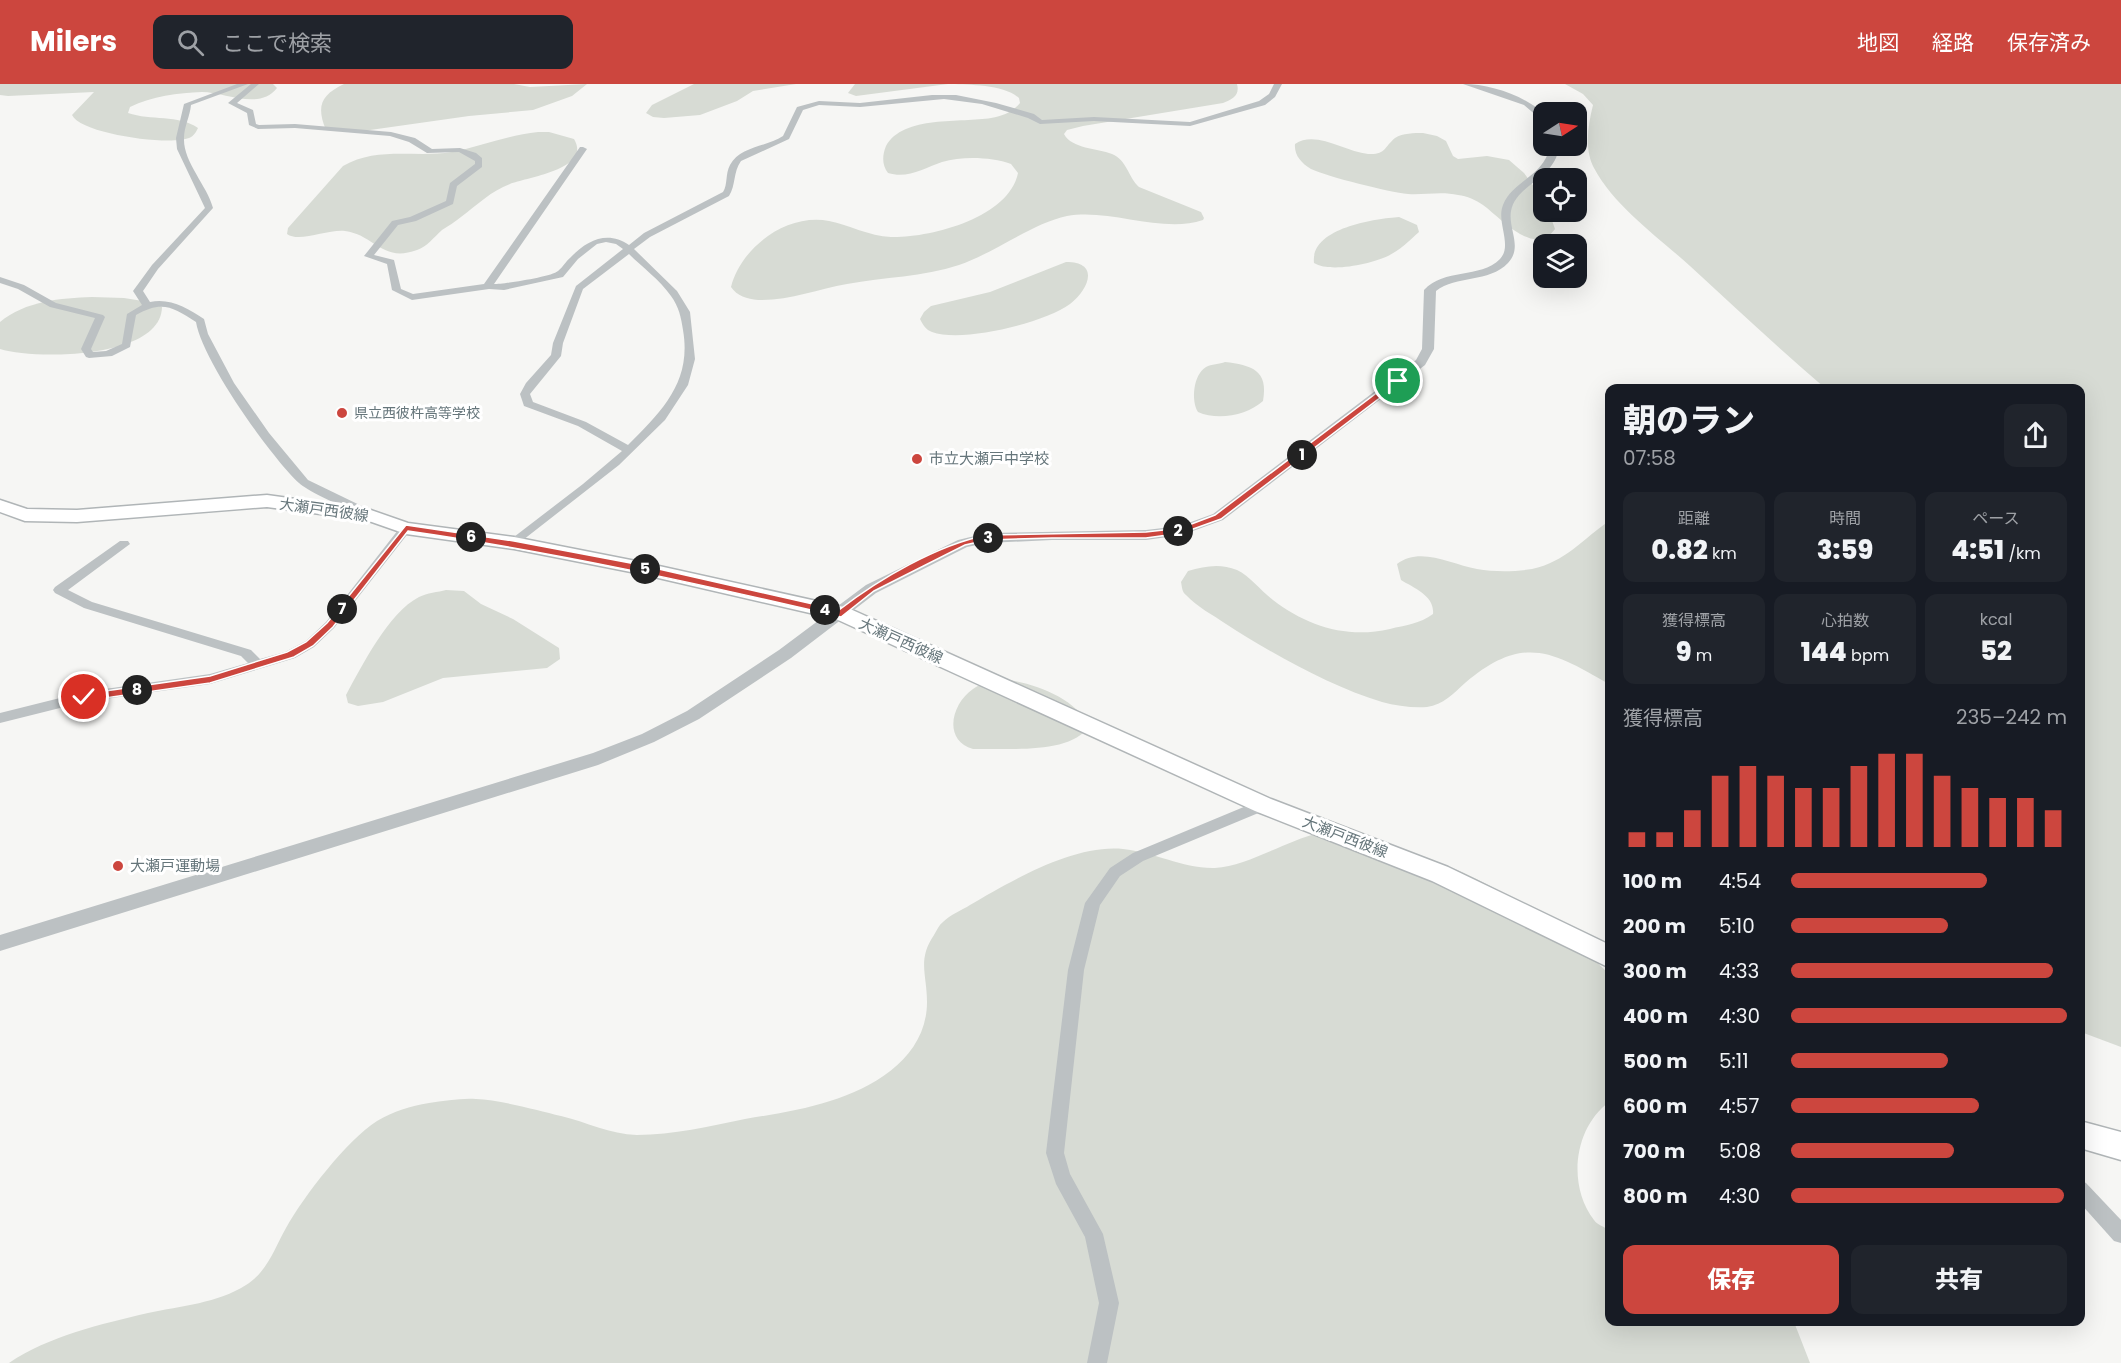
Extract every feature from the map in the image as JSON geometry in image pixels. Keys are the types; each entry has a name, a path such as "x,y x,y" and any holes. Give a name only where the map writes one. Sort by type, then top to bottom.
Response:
{"main road":[{"name":"大瀬戸西彼線","path":"0,506 25,515 77,516 267,501 368,515 406,528 514,543 641,568 841,614 1263,805 1440,874 1605,955"},
{"path":"2085,1135 2121,1146"}],"street":[{"path":"147,304 138,291 155,267 209,208 207,199 182,152 180,141 188,104 244,84"},
{"path":"255,84 232,103 250,112 253,125 258,127 295,126 373,132 412,140 430,151 460,150 473,154 478,160 479,165 453,185 450,202 413,219 395,224 368,256 392,262 397,290 411,297 489,286 504,287 560,275 575,257 594,242 606,239 619,242 629,249 660,278 680,303 685,312 690,336 690,359 683,385 661,418 629,450 575,497 514,543"},
{"path":"629,450 582,424 528,404 525,394 555,356 579,288 647,234 726,194 730,188 736,161 741,155 782,141 792,131 795,114 802,107 815,103 872,104 957,97 1031,116 1040,122 1094,119 1190,124 1262,103 1272,95 1278,84"},
{"path":"1467,84 1527,103 1533,108"},
{"path":"489,286 583,149"},
{"path":"0,942 598,758 638,742 693,715 841,614 871,589 963,543 987,538 1019,536 1146,535 1182,530 1218,517 1421,362 1428,349 1430,290 1438,282 1483,271 1502,263 1509,253 1511,243 1504,211 1511,198 1553,156"},
{"path":"0,280 12,283 55,306 90,312 100,317 86,349 88,355 97,356 127,345 132,315 147,304 175,304 201,321 203,334 229,383 266,435 304,482 368,515"},
{"path":"0,718 84,697 210,679 290,655 310,644 330,625 406,528"},
{"path":"124,543 59,590 88,605 246,653 258,666"},
{"path":"1097,1363 1109,1303 1094,1234 1062,1178 1055,1153 1081,943 1093,903 1114,872 1138,857 1263,805"},
{"path":"2085,1194 2121,1234"}],"shaded area":[{"path":"0,84 273,84 277,88 270,95 261,98 241,99 193,92 156,98 130,107 128,113 173,119 198,128 189,138 164,140 126,137 91,128 79,122 72,115 94,92 8,96 0,95"},
{"path":"344,84 514,84 530,87 587,84 572,96 533,110 469,116 356,132 326,130 321,114 323,102 330,92"},
{"path":"694,84 796,84 753,91 737,101 700,115 664,118 653,117 646,113 652,105"},
{"path":"855,84 948,84 856,96 848,93"},
{"path":"951,84 1237,84 1238,88 1235,96 1223,103 1083,126 1067,130 1064,134 1073,143 1117,157 1139,187 1201,212 1203,220 1187,224 1170,224 1101,215 1067,216 1041,225 972,260 945,269 847,284 769,300 746,298 733,290 731,287 736,272 755,246 782,228 797,222 829,221 875,235 907,236 926,234 966,222 1000,202 1012,189 1018,173 1011,164 968,158 942,162 902,175 888,173 885,167 883,157 886,146 894,136 906,129 934,122 1004,115 1020,103 1019,98 1004,90 986,86"},
{"path":"1565,84 2121,84 2121,1047 2085,1034 2085,384 1820,384 1613,196 1591,161 1588,129 1593,105 1583,94"},
{"path":"538,132 549,132 574,139 577,149 574,158 567,165 556,170 497,190 442,230 421,249 395,253 355,233 345,231 299,237 287,234 288,228 343,166 356,160 383,154 452,152"},
{"path":"1423,133 1437,136 1446,141 1453,156 1458,159 1487,156 1509,160 1524,173 1533,185 1533,222 1553,222 1555,229 1550,234 1533,234 1533,239 1528,238 1508,226 1483,205 1471,199 1446,193 1408,194 1344,180 1311,169 1299,158 1295,148 1295,144 1312,139 1374,154 1382,152 1398,136"},
{"path":"1399,217 1417,225 1419,232 1388,256 1372,262 1340,267 1321,266 1314,263 1315,251 1322,241 1333,234 1360,223"},
{"path":"1066,262 1077,263 1084,267 1088,278 1086,285 1070,304 1042,318 1003,329 963,335 932,332 920,319 931,306 990,292"},
{"path":"92,297 124,298 149,302 162,307 156,324 141,337 120,346 94,352 66,354 40,354 0,349 0,322 10,315 44,302"},
{"path":"1225,362 1250,367 1256,371 1263,382 1263,401 1249,410 1232,415 1214,416 1198,412 1194,401 1194,388 1198,376 1206,367"},
{"path":"1605,524 1605,682 1554,656 1521,653 1504,658 1486,668 1448,698 1427,707 1404,706 1362,696 1302,668 1262,646 1195,603 1182,589 1181,582 1188,571 1225,566 1246,576 1286,609 1300,617 1328,628 1374,632 1412,624 1433,614 1431,602 1427,597 1401,580 1397,564 1406,559 1426,556 1477,569 1511,571 1544,566 1573,549"},
{"path":"446,590 464,591 481,604 513,619 559,648 560,659 547,668 443,678 383,702 358,706 348,703 346,695 386,627 419,597"},
{"path":"1001,679 1038,688 1063,699 1074,707 1089,726 1068,742 1053,746 973,749 963,744 957,738 954,730 956,712 960,703 976,687"},
{"path":"1319,833 1384,847 1423,857 1474,878 1523,905 1546,921 1568,937 1605,970 1605,1106 1588,1126 1578,1158 1578,1174 1585,1206 1595,1222 1605,1228 1605,1326 1796,1326 1810,1363 9,1363 41,1345 76,1332 130,1317 211,1300 246,1285 260,1273 294,1215 340,1155 365,1130 396,1112 415,1106 447,1101 486,1100 507,1103 617,1132 637,1135 691,1130 820,1104 847,1095 881,1078 908,1053 925,1021 927,1002 924,960 929,944 939,926 946,919 1004,885 1044,866 1084,852 1123,849 1192,866 1215,868 1240,863"}],"place":[{"name":"県立西彼杵高等学校","path":"342,413"},
{"name":"市立大瀬戸中学校","path":"917,459"},
{"name":"大瀬戸運動場","path":"118,866"}],"route":[{"path":"84,697 210,679 290,655 310,644 330,625 406,528 514,543 641,568 841,614 871,589 963,543 987,538 1052,535 1146,535 1182,530 1218,517 1398,381"}]}
